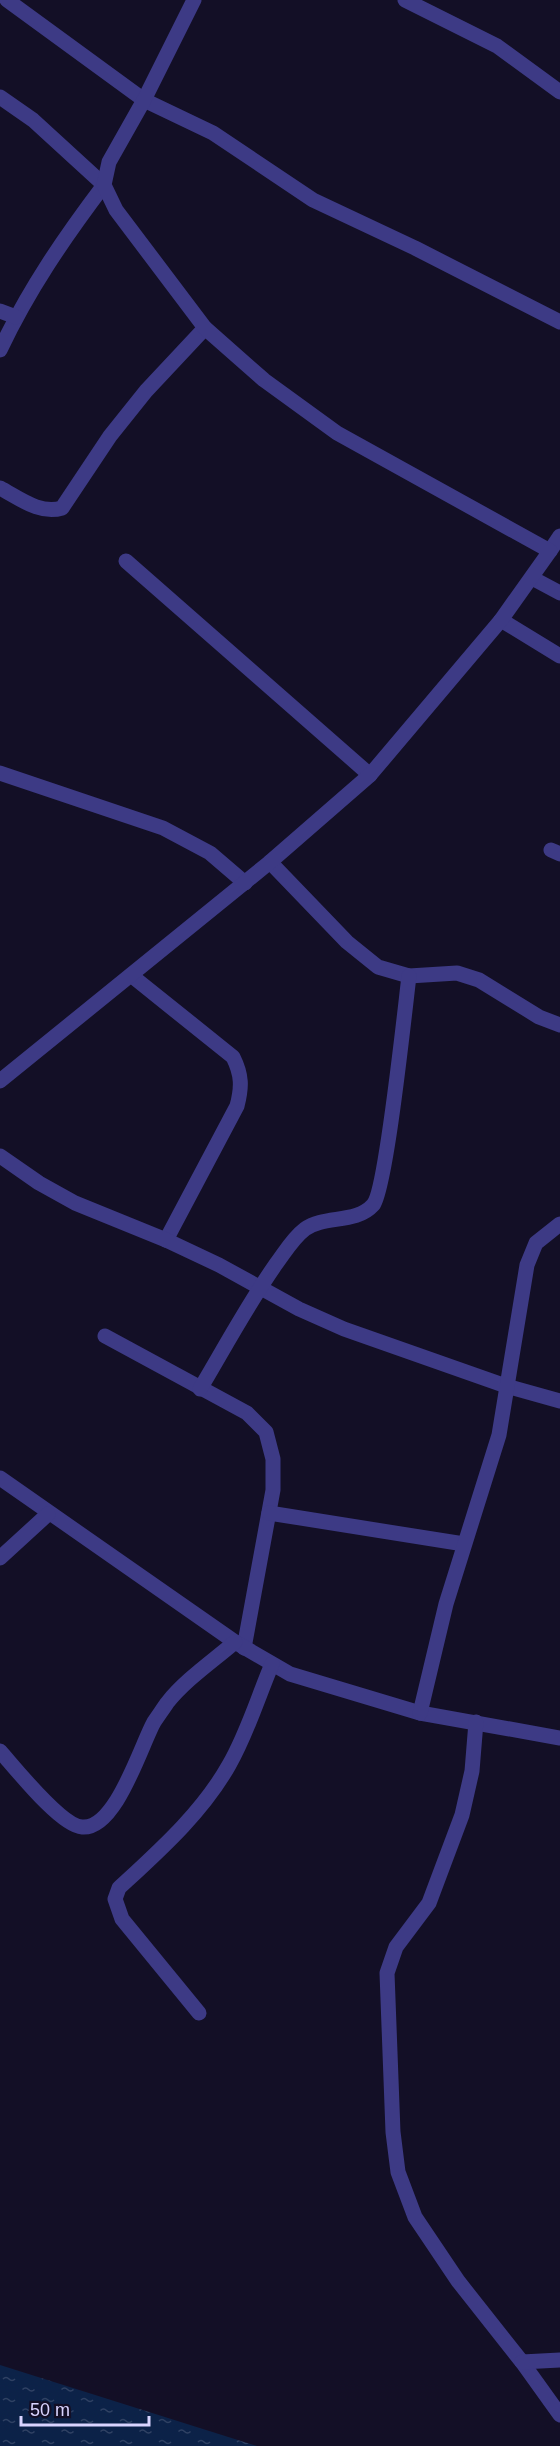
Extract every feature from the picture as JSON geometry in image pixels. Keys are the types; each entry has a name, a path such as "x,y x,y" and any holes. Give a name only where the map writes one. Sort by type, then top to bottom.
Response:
{"street":[{"path":"7,0 144,100 213,133 313,200 415,248 560,322"},
{"path":"0,350 16,317 59,245 104,185 109,162 144,100 194,0"},
{"path":"405,0 497,46 560,92"},
{"path":"0,97 33,120 104,185 116,210 205,328 264,380 337,434 550,552"},
{"path":"0,311 16,317"},
{"path":"0,488 40,509 51,511 62,508 117,427 146,391 205,328"},
{"path":"0,1081 270,862 370,775 501,620 560,536"},
{"path":"126,561 370,775"},
{"path":"532,578 560,593"},
{"path":"501,620 560,656"},
{"path":"0,773 163,828 210,853 245,882"},
{"path":"270,862 346,942 378,967 410,976 457,973 479,980 539,1017 560,1025"},
{"path":"132,976 233,1057 240,1071 242,1088 237,1106 166,1240"},
{"path":"200,1389 260,1287 294,1240 306,1228 326,1220 360,1214 374,1205 383,1169 410,976"},
{"path":"0,1059 12,1070"},
{"path":"0,1156 39,1183 75,1203 166,1240 299,1309 344,1329 506,1386 560,1401"},
{"path":"420,1713 446,1604 499,1435 527,1265 536,1243 560,1224"},
{"path":"0,1751 67,1823 84,1828 96,1823 108,1812 128,1781 154,1722 169,1701 239,1645 273,1490 273,1459 266,1432 247,1413 105,1335"},
{"path":"0,1478 48,1514 239,1645 290,1674 420,1713 560,1738"},
{"path":"269,1513 464,1544"},
{"path":"0,1558 48,1514"},
{"path":"199,2013 123,1919 115,1899 119,1888 170,1839 203,1803 230,1765 272,1664"},
{"path":"476,1722 472,1771 462,1815 429,1903 396,1947 387,1973 393,2132 398,2172 415,2217 458,2281 522,2362 560,2415"},
{"path":"522,2362 560,2360"}],"water":[{"path":"0,2365 257,2446 0,2446"}]}
